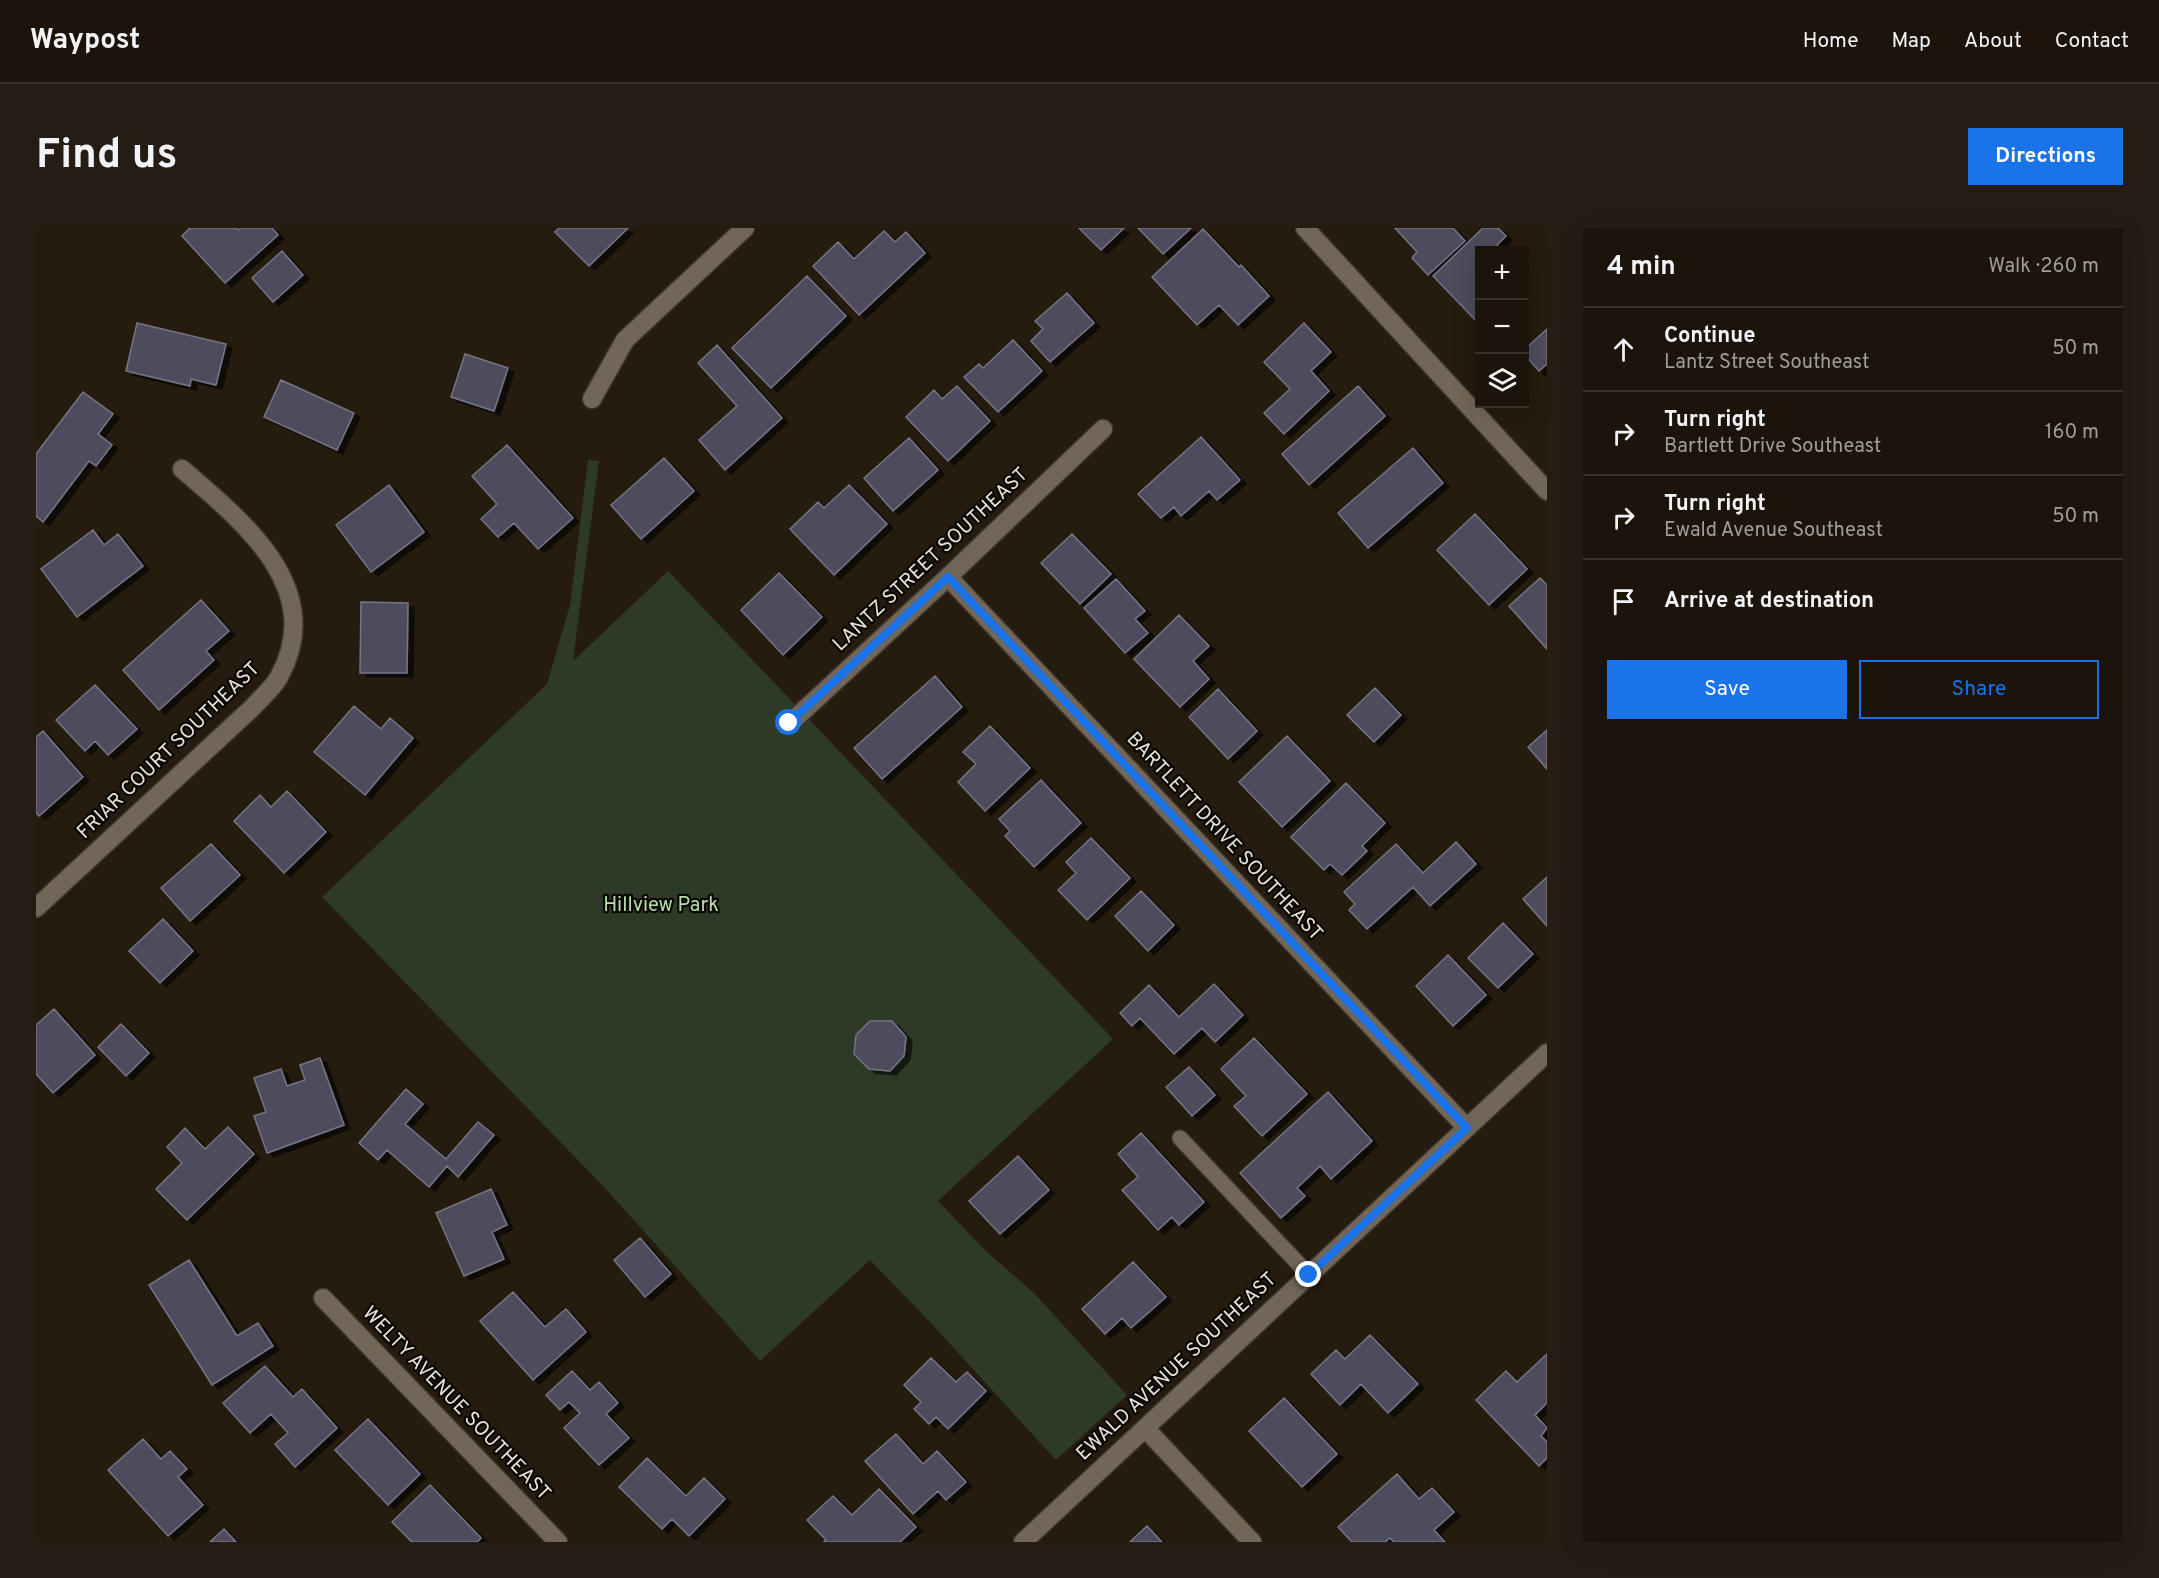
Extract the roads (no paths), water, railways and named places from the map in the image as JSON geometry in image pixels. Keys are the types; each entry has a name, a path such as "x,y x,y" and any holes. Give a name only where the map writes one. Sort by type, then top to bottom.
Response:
{"street":[{"path":"592,399 625,340 745,228"},
{"path":"1305,228 1547,491"},
{"name":"LANTZ STREET SOUTHEAST","path":"789,723 948,577 1103,429"},
{"name":"FRIAR COURT SOUTHEAST","path":"36,908 252,708 279,679 291,650 295,625 292,606 281,578 265,549 241,520 182,469"},
{"name":"BARTLETT DRIVE SOUTHEAST","path":"948,577 1467,1128"},
{"name":"EWALD AVENUE SOUTHEAST","path":"1023,1542 1547,1053"},
{"name":"WELTY AVENUE SOUTHEAST","path":"323,1298 558,1542"},
{"path":"1145,1428 1252,1542"}],"lane":[{"path":"1180,1138 1309,1275"}],"park label":[{"name":"Hillview Park","path":"661,906"}]}
